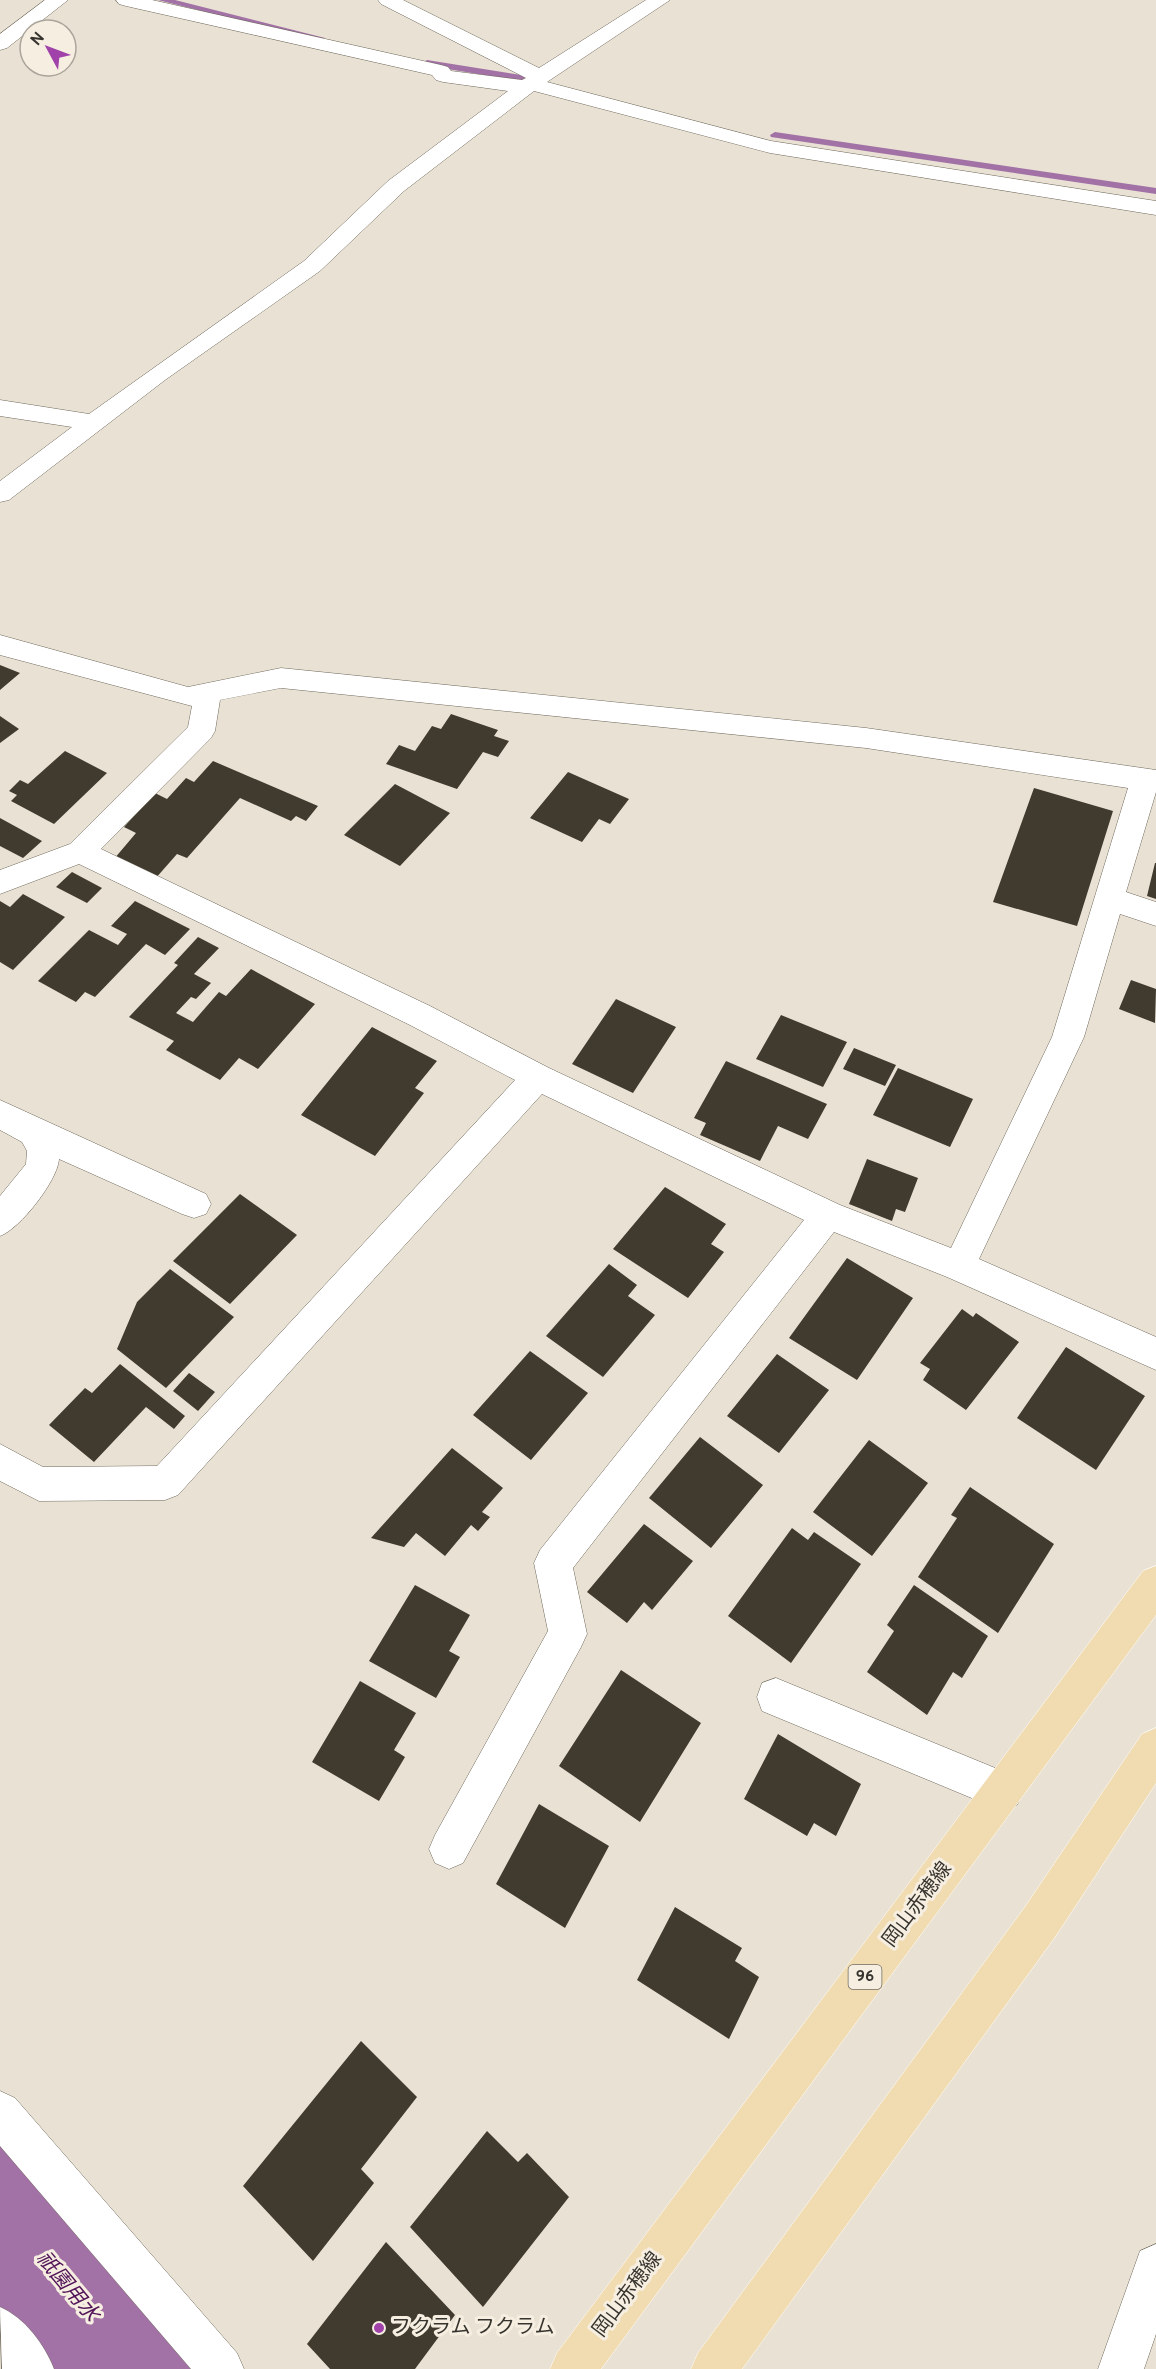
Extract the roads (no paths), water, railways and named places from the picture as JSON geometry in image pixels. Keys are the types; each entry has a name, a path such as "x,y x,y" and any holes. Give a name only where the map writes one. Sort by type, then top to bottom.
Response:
{"main road":[{"name":"岡山赤穂線","path":"573,2369 1156,1584"},
{"path":"714,2369 1040,1922 1156,1748"}],"street":[{"path":"0,44 58,0"},
{"path":"126,0 441,71 443,76 533,83 770,147 1156,208"},
{"path":"388,0 533,83"},
{"path":"0,494 94,423 312,266 396,186 533,83 660,0"},
{"path":"0,408 94,423"},
{"path":"0,645 188,697 281,678 866,738 1151,780 1109,898 1068,1037 959,1266"},
{"path":"0,882 80,852 201,731 208,693"},
{"path":"80,852 418,1015 538,1077 828,1215 959,1266 1156,1354"},
{"path":"1109,898 1156,914"},
{"path":"0,1461 39,1484 165,1483 538,1077"},
{"path":"0,1114 33,1132 194,1204"},
{"path":"0,1221 42,1168 43,1150 33,1132"},
{"path":"449,1849 568,1634 553,1563 828,1215"},
{"path":"776,1697 1003,1791"},
{"path":"0,2113 221,2369"},
{"path":"1122,2369 1156,2267"},
{"path":"0,2330 31,2369"}],"waterway":[{"path":"163,0 320,38"},
{"path":"427,63 521,78"},
{"path":"775,135 1156,191"},
{"name":"祇園用水","path":"0,2206 135,2367"}],"place":[{"name":"フクラム フクラム","path":"379,2328"}]}
